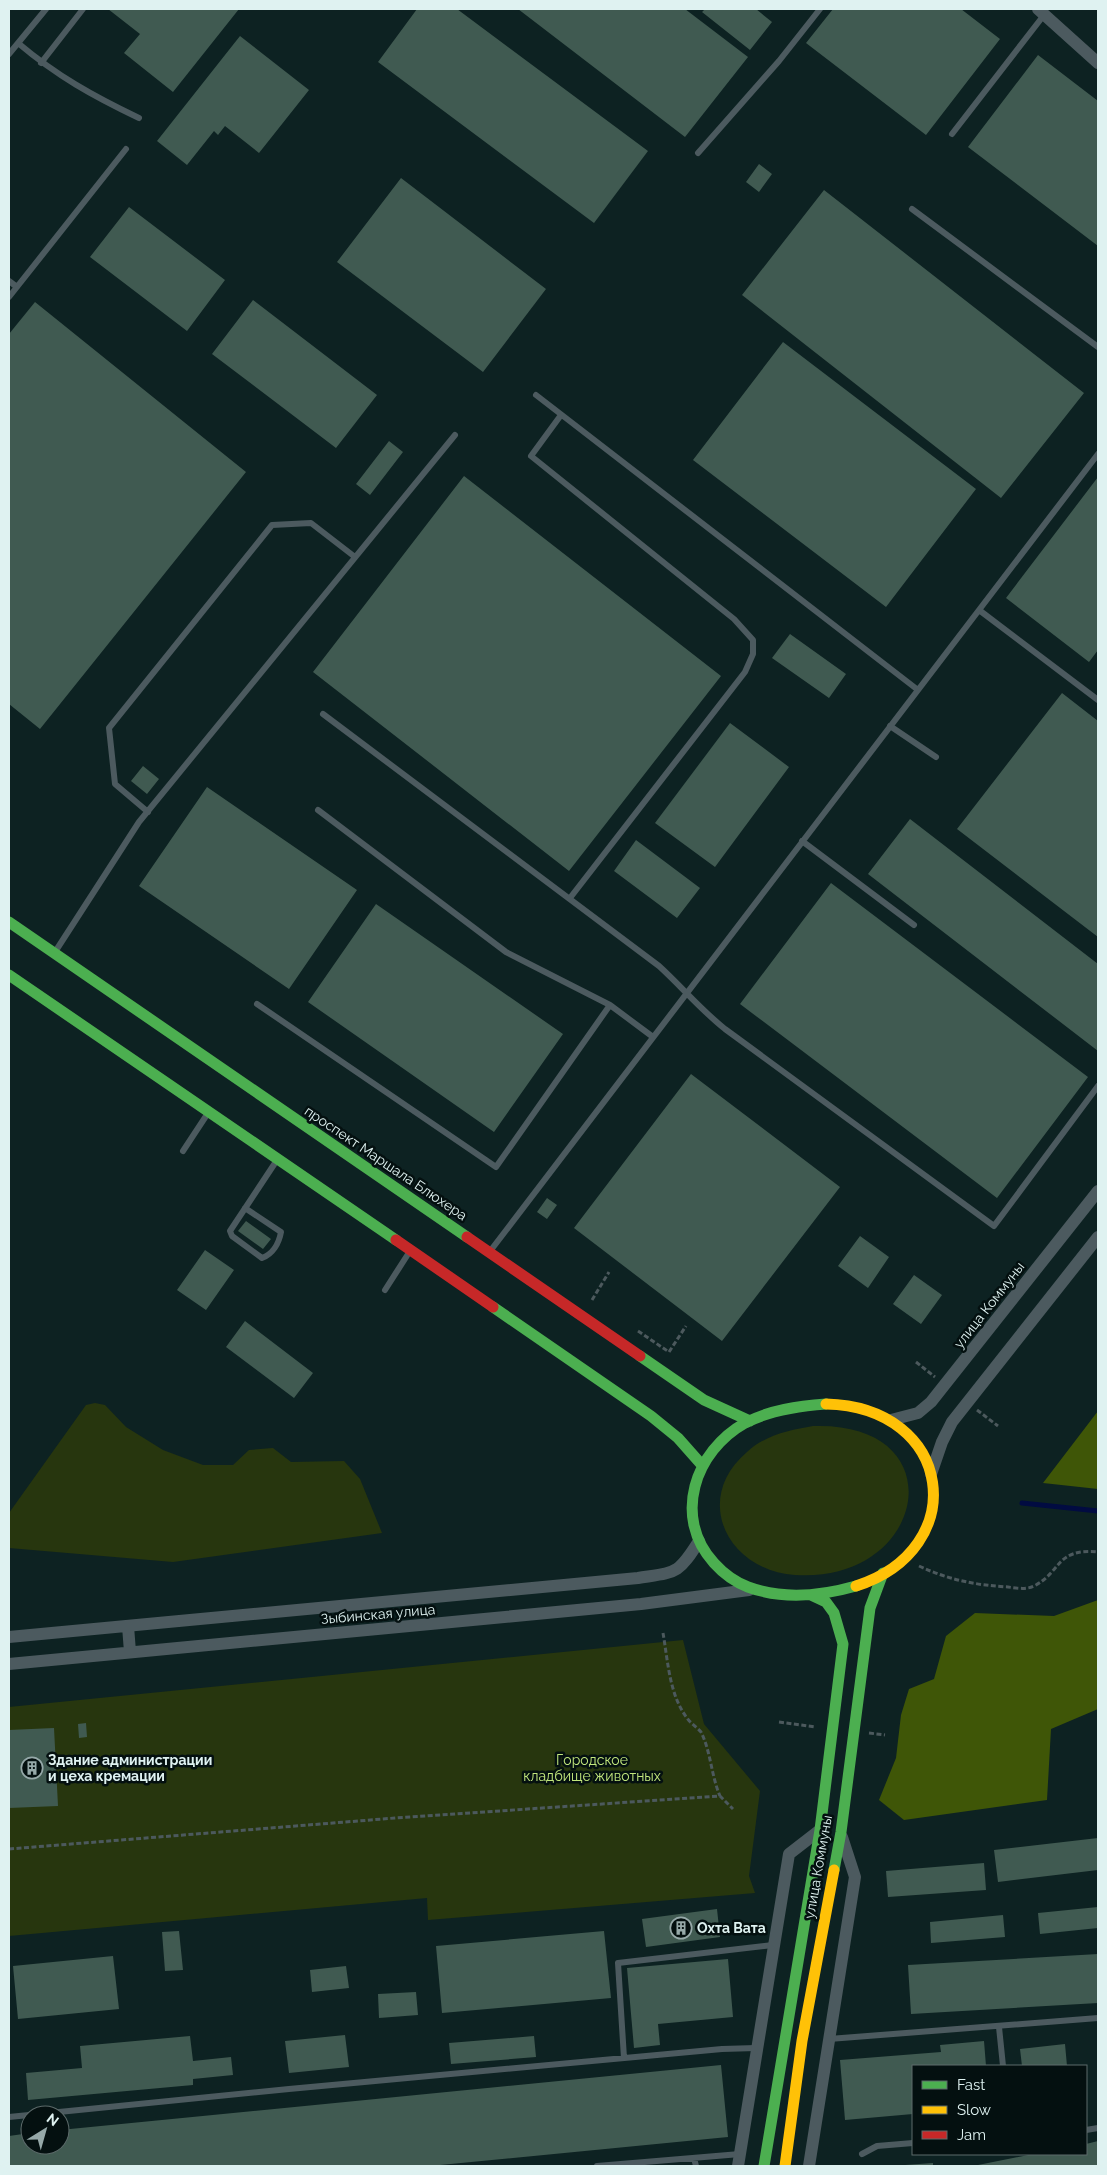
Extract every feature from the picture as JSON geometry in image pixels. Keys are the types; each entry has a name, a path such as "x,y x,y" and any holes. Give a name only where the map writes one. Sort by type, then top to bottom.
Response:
{"street":[{"path":"1041,12 1098,63"},
{"name":"проспект Маршала Блюхера","path":"9,922 704,1400 750,1421"},
{"path":"9,975 640,1408 682,1440 702,1464"},
{"name":"улица Коммуны","path":"891,1420 918,1413 931,1402 1098,1192"},
{"path":"931,1474 942,1442 952,1422 1098,1237"},
{"path":"826,1404 844,1404 870,1410 891,1420 909,1433 928,1462 931,1474 932,1506 927,1525 903,1558 883,1573 853,1587 811,1595 780,1595 749,1590 732,1580 715,1566 702,1550 692,1514 693,1485 702,1464 725,1437 750,1421 783,1409 826,1404"},
{"name":"Зыбинская улица","path":"9,1637 638,1578 671,1572 685,1564 699,1541"},
{"name":"улица Коммуны","path":"785,2166 802,2040 841,1832 869,1617 883,1573"},
{"name":"Зыбинская улица","path":"9,1664 641,1604 749,1590"},
{"name":"улица Коммуны","path":"764,2166 820,1830 843,1644 834,1613 826,1602 811,1595"},
{"path":"128,1626 130,1652"},
{"path":"739,2160 789,1854 820,1830"},
{"path":"810,2166 855,1876 841,1832"}],"lane":[{"path":"9,54 46,9"},
{"path":"41,63 83,9"},
{"path":"698,153 780,61 820,9"},
{"path":"952,134 1041,12"},
{"path":"18,43 41,63 85,92 140,118"},
{"path":"9,297 126,149"},
{"path":"912,208 1098,347"},
{"path":"9,280 17,287"},
{"path":"536,396 918,690"},
{"path":"561,415 531,456 734,619 753,640 753,654 745,672 570,898"},
{"path":"54,953 148,812 454,435"},
{"path":"490,1252 1098,454"},
{"path":"148,812 115,784 109,728 266,532 272,525 311,523 355,557"},
{"path":"979,610 1098,700"},
{"path":"323,714 659,966 688,992 701,1010 725,1029 994,1226 1098,1086"},
{"path":"890,726 936,757"},
{"path":"318,810 506,952 610,1005 653,1037"},
{"path":"802,841 914,926"},
{"path":"257,1004 496,1167 610,1005"},
{"path":"183,1151 209,1112"},
{"path":"245,1208 280,1232 279,1241 269,1255 262,1258 232,1236 230,1231 245,1208 278,1159"},
{"path":"385,1290 411,1250"},
{"path":"624,2058 618,1962 773,1945"},
{"path":"829,2038 999,2027 1098,2018"},
{"path":"999,2027 1003,2065"},
{"path":"9,2117 624,2058 756,2048"},
{"path":"862,2154 877,2146 912,2143"},
{"path":"694,2158 696,2166"},
{"path":"597,2166 694,2158 739,2160"}],"path":[{"path":"598,1304 591,1299 609,1272"},
{"path":"630,1326 669,1352 686,1326"},
{"path":"903,1558 941,1576 972,1585 1023,1588 1036,1585 1060,1562 1073,1553 1098,1552"},
{"path":"663,1633 674,1693 687,1719 700,1731 707,1749 713,1780 720,1796 733,1809"},
{"path":"9,1849 404,1817 720,1796"}],"green space":[{"path":"95,1403 105,1405 126,1427 163,1450 203,1465 233,1465 249,1450 273,1448 291,1462 344,1461 360,1479 382,1533 173,1562 9,1548 9,1513 86,1405"},
{"path":"1098,1411 1098,1489 1043,1483"},
{"path":"813,1426 859,1431 890,1448 906,1473 908,1502 897,1530 874,1555 840,1571 795,1575 771,1570 751,1560 735,1546 725,1529 720,1510 722,1490 730,1471 754,1446 778,1434"},
{"path":"1098,1600 1098,1709 1051,1729 1047,1800 904,1820 879,1800 896,1758 901,1715 909,1689 934,1679 946,1636 975,1613 1054,1616"},
{"name":"Городское кладбище животных","path":"683,1640 704,1724 760,1791 749,1876 755,1893 428,1920 427,1898 9,1936 9,1707"}],"building":[{"path":"108,9 239,9 173,92 124,53 140,34"},
{"path":"417,9 457,9 648,151 594,223 378,62"},
{"path":"518,9 685,9 748,57 685,137"},
{"path":"705,9 756,9 772,22 750,50 702,12"},
{"path":"833,9 961,9 1000,39 926,135 806,43"},
{"path":"240,36 309,90 259,153 225,126 218,135 214,131 187,165 157,141"},
{"path":"1038,55 1098,101 1098,246 968,147"},
{"path":"759,164 772,174 759,192 746,182"},
{"path":"401,178 546,289 483,372 337,262"},
{"path":"824,190 1084,393 1001,498 742,295"},
{"path":"129,207 225,280 187,331 90,257"},
{"path":"253,300 377,395 336,448 212,354"},
{"path":"35,302 246,472 40,729 9,704 9,334"},
{"path":"783,342 976,489 886,607 693,460"},
{"path":"389,441 403,452 370,495 356,484"},
{"path":"464,476 721,676 569,871 313,672"},
{"path":"1098,477 1098,650 1089,662 1006,598"},
{"path":"790,634 846,674 829,698 772,658"},
{"path":"1062,693 1098,721 1098,937 957,829"},
{"path":"730,723 789,767 715,867 655,823"},
{"path":"143,766 159,779 147,794 131,781"},
{"path":"207,787 357,890 289,989 139,886"},
{"path":"910,819 1098,964 1098,1051 868,874"},
{"path":"636,840 700,888 677,918 614,871"},
{"path":"831,883 1088,1077 997,1198 740,1004"},
{"path":"376,904 563,1034 494,1132 308,1002"},
{"path":"691,1074 840,1187 722,1341 574,1228"},
{"path":"547,1198 557,1205 547,1219 537,1212"},
{"path":"246,1221 271,1239 263,1249 238,1231"},
{"path":"860,1236 889,1257 868,1288 838,1266"},
{"path":"205,1250 234,1270 206,1310 177,1290"},
{"path":"914,1275 942,1295 921,1324 893,1304"},
{"path":"245,1321 313,1373 294,1398 226,1347"},
{"path":"86,1723 87,1737 79,1738 78,1724"},
{"name":"Здание администрации и цеха кремации","path":"54,1728 58,1806 9,1808 9,1730"},
{"path":"1098,1838 1098,1870 998,1882 994,1850"},
{"path":"984,1863 986,1890 888,1897 886,1871"},
{"path":"1098,1907 1098,1928 1040,1934 1038,1913"},
{"name":"Охта Вата","path":"717,1909 720,1937 646,1947 642,1919"},
{"path":"1003,1915 1005,1937 931,1943 930,1922"},
{"path":"179,1931 183,1970 165,1971 162,1932"},
{"path":"604,1931 611,1998 442,2013 436,1946"},
{"path":"1098,1954 1098,2003 911,2014 908,1965"},
{"path":"113,1956 119,2009 18,2019 13,1966"},
{"path":"728,1959 733,2017 658,2024 660,2045 634,2048 627,1968"},
{"path":"346,1966 349,1988 312,1992 310,1970"},
{"path":"416,1992 418,2015 379,2018 378,1994"},
{"path":"345,2035 349,2067 289,2073 285,2041"},
{"path":"190,2036 193,2061 231,2057 233,2075 193,2079 193,2085 28,2100 26,2073 82,2068 80,2046"},
{"path":"534,2036 536,2057 451,2064 449,2043"},
{"path":"984,2041 986,2065 912,2065 912,2114 845,2120 840,2060 941,2052 940,2045"},
{"path":"1065,2044 1067,2065 1022,2065 1020,2049"},
{"path":"721,2065 728,2137 430,2166 9,2166 9,2136 20,2134 20,2155 70,2155 70,2129"},
{"path":"1098,2141 1098,2166 973,2166 1028,2155 1087,2155 1087,2144"},
{"path":"933,2163 933,2166 905,2166 905,2165"}],"waterway":[{"path":"1022,1503 1098,1511"}],"traffic: fast":[{"path":"9,922 467,1237"},
{"path":"9,975 396,1240"},
{"path":"493,1307 651,1416 678,1438 701,1464"},
{"path":"640,1356 704,1400 750,1421"},
{"path":"826,1404 795,1407 764,1415 745,1423 728,1435 713,1450 702,1467 695,1486 692,1506 694,1526 701,1545 714,1563 729,1577 748,1587 775,1594 802,1595 856,1586"},
{"path":"834,1870 841,1832 870,1608 883,1573"},
{"path":"764,2166 820,1830 843,1644 834,1613 826,1602 811,1595"}],"traffic: slow":[{"path":"826,1404 869,1411 901,1428 922,1453 933,1482 931,1513 918,1542 893,1568 856,1586"},
{"path":"785,2166 802,2041 834,1870"}],"traffic: jam":[{"path":"467,1237 640,1356"},
{"path":"396,1240 493,1307"}],"place":[{"name":"Здание администрации и цеха кремации","path":"32,1768"},
{"name":"Охта Вата","path":"681,1928"}]}
